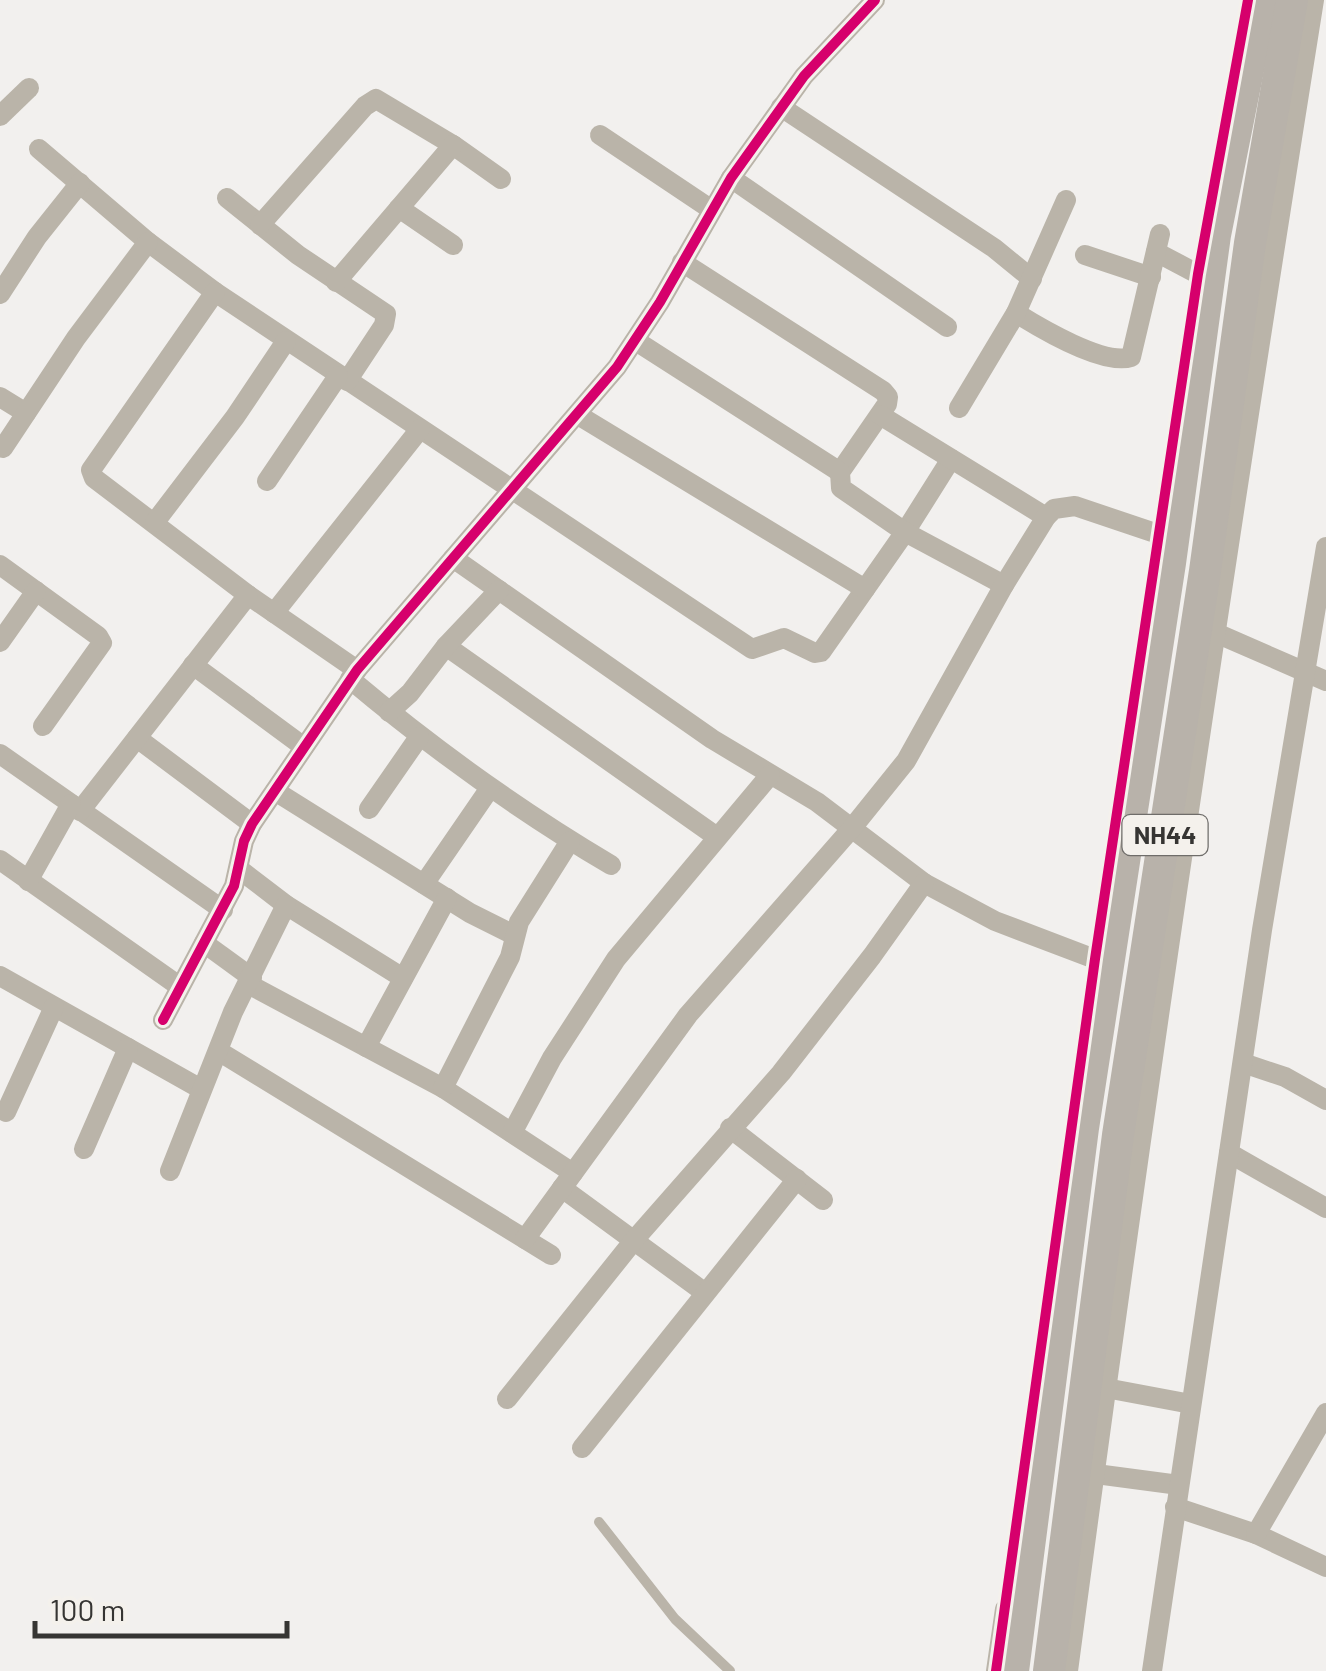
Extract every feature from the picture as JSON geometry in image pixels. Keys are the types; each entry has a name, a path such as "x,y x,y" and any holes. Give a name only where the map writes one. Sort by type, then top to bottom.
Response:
{"highway":[{"name":"NH44","path":"1013,1671 1102,962 1204,277 1262,0"},
{"name":"NH44","path":"1049,1671 1096,1386 1118,1135 1206,629 1250,243 1292,0"}],"street":[{"path":"163,1020 223,910 252,824 354,674 578,415 636,341 731,178 804,76 875,0"},
{"path":"1016,313 1052,336 1123,360 1134,351 1158,243 1204,277 1248,0"},
{"path":"1314,0 1261,331 1206,629 1316,676"},
{"path":"0,116 29,88"},
{"path":"260,226 370,101 382,100 501,179"},
{"path":"781,107 994,248 1032,279"},
{"path":"600,134 712,210"},
{"path":"336,282 454,146"},
{"path":"40,149 148,242 216,292 752,649 784,638 815,654 821,652 951,459"},
{"path":"731,178 947,327"},
{"path":"0,294 37,238 80,184"},
{"path":"228,198 336,282 381,309 388,319 267,481"},
{"path":"959,408 1016,313 1066,200"},
{"path":"399,208 453,245"},
{"path":"3,448 76,338 148,242"},
{"path":"1085,254 1150,277"},
{"path":"682,262 883,391 887,404 840,472 841,488 905,532 1004,584"},
{"path":"216,292 91,470 94,478 354,674 419,737 490,788 611,865"},
{"path":"154,522 286,341"},
{"path":"636,341 840,472"},
{"path":"0,397 26,413"},
{"path":"578,415 866,589"},
{"path":"880,415 1046,517"},
{"path":"274,613 420,429"},
{"path":"525,1239 688,1015 906,762 1004,584 1046,517 1054,509 1075,506 1167,537"},
{"path":"1152,1671 1242,1063 1316,676 1326,547"},
{"path":"453,558 712,739 817,802 924,882 996,920 1102,962 996,1671"},
{"path":"0,565 98,636 102,643 42,726"},
{"path":"389,712 499,590"},
{"path":"0,642 36,592"},
{"path":"28,881 76,808 248,595"},
{"path":"446,646 717,837"},
{"path":"194,665 304,748"},
{"path":"369,810 419,737"},
{"path":"136,738 252,824"},
{"path":"0,754 223,910"},
{"path":"512,1133 552,1058 598,985 770,775"},
{"path":"424,884 490,788"},
{"path":"275,791 514,935"},
{"path":"443,1088 510,957 519,922 570,841"},
{"path":"0,860 179,986"},
{"path":"239,869 286,905 403,978"},
{"path":"507,1399 635,1239 782,1073 924,882"},
{"path":"366,1047 447,898"},
{"path":"170,1171 234,1012 286,905"},
{"path":"204,943 250,981 443,1088 512,1133 635,1239 704,1292"},
{"path":"0,976 201,1090"},
{"path":"6,1112 54,1006"},
{"path":"84,1149 128,1048"},
{"path":"220,1052 550,1254"},
{"path":"1242,1063 1285,1077 1326,1100"},
{"path":"730,1128 824,1200"},
{"path":"1229,1153 1326,1208"},
{"path":"582,1448 797,1179"},
{"path":"1096,1386 1191,1404"},
{"path":"1256,1534 1326,1413"},
{"path":"1068,1671 1084,1472 1178,1485"},
{"path":"1175,1507 1256,1534 1326,1567"}],"lane":[{"path":"599,1522 674,1618 730,1671"}],"cycle path":[{"path":"163,1020 234,886 252,824 357,670 617,367 660,302 731,178 804,76 875,0"},
{"path":"996,1671 1095,959 1198,274 1248,0"}]}
